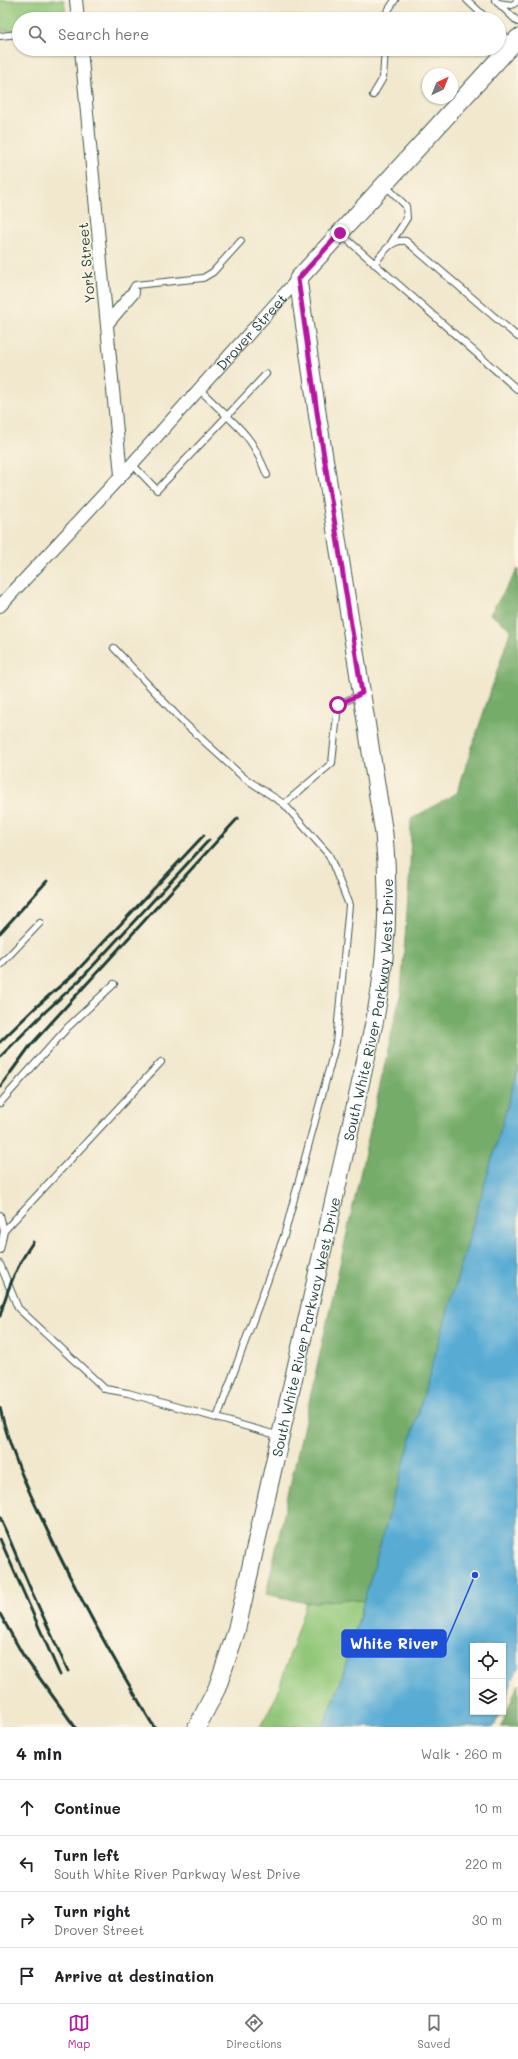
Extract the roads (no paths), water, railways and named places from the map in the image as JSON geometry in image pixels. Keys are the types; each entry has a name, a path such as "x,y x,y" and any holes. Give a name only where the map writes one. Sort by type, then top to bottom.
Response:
{"street":[{"path":"76,0 77,12"},
{"name":"Drover Street","path":"506,52 516,41"},
{"name":"York Street","path":"82,56 121,475"},
{"name":"Drover Street","path":"0,606 132,464 298,279 502,56"},
{"name":"South White River Parkway West Drive","path":"197,1727 217,1688 229,1655 373,1026 383,966 387,894 385,846 318,419 298,279"},
{"path":"107,324 133,293"}],"lane":[{"path":"386,12 395,0"},
{"path":"467,0 480,12"},
{"path":"496,1 512,5 518,1"},
{"path":"496,1 518,22"},
{"path":"0,36 12,35"},
{"path":"506,35 516,41"},
{"path":"373,95 383,78 385,56"},
{"path":"374,264 390,244 407,218 406,206 385,185"},
{"path":"340,233 518,390"},
{"path":"390,244 398,240 406,241 518,337"},
{"path":"133,293 133,288 135,285 203,278 213,272 241,241"},
{"path":"132,464 156,490 266,374"},
{"path":"199,389 245,433 257,451 267,475"},
{"path":"114,648 182,720 243,777 284,804 329,855 349,905 336,1043 284,1236 217,1418"},
{"path":"284,804 332,763 338,705 362,693"},
{"path":"0,965 40,923"},
{"path":"0,1103 68,1027 114,984"},
{"path":"4,1231 161,1062"},
{"path":"0,1215 4,1231 0,1250"},
{"path":"0,1264 18,1308 105,1389 280,1436"}],"water":[{"path":"518,1069 518,1667 506,1697 506,1643 470,1643 470,1715 499,1715 494,1727 323,1727 340,1684"}],"railway":[{"path":"0,1087 30,1046 238,818"},
{"path":"0,1042 36,1007 74,974 204,835"},
{"path":"0,1057 46,1011 79,981 209,840"},
{"path":"0,933 47,881"},
{"path":"0,1316 13,1278 22,1259 33,1242"},
{"path":"0,1408 9,1440 21,1472 60,1557 126,1680 154,1727"},
{"path":"0,1517 68,1671"},
{"path":"0,1539 60,1675"},
{"path":"0,1614 23,1655 75,1727"}],"place":[{"name":"White River","path":"475,1575"}]}
